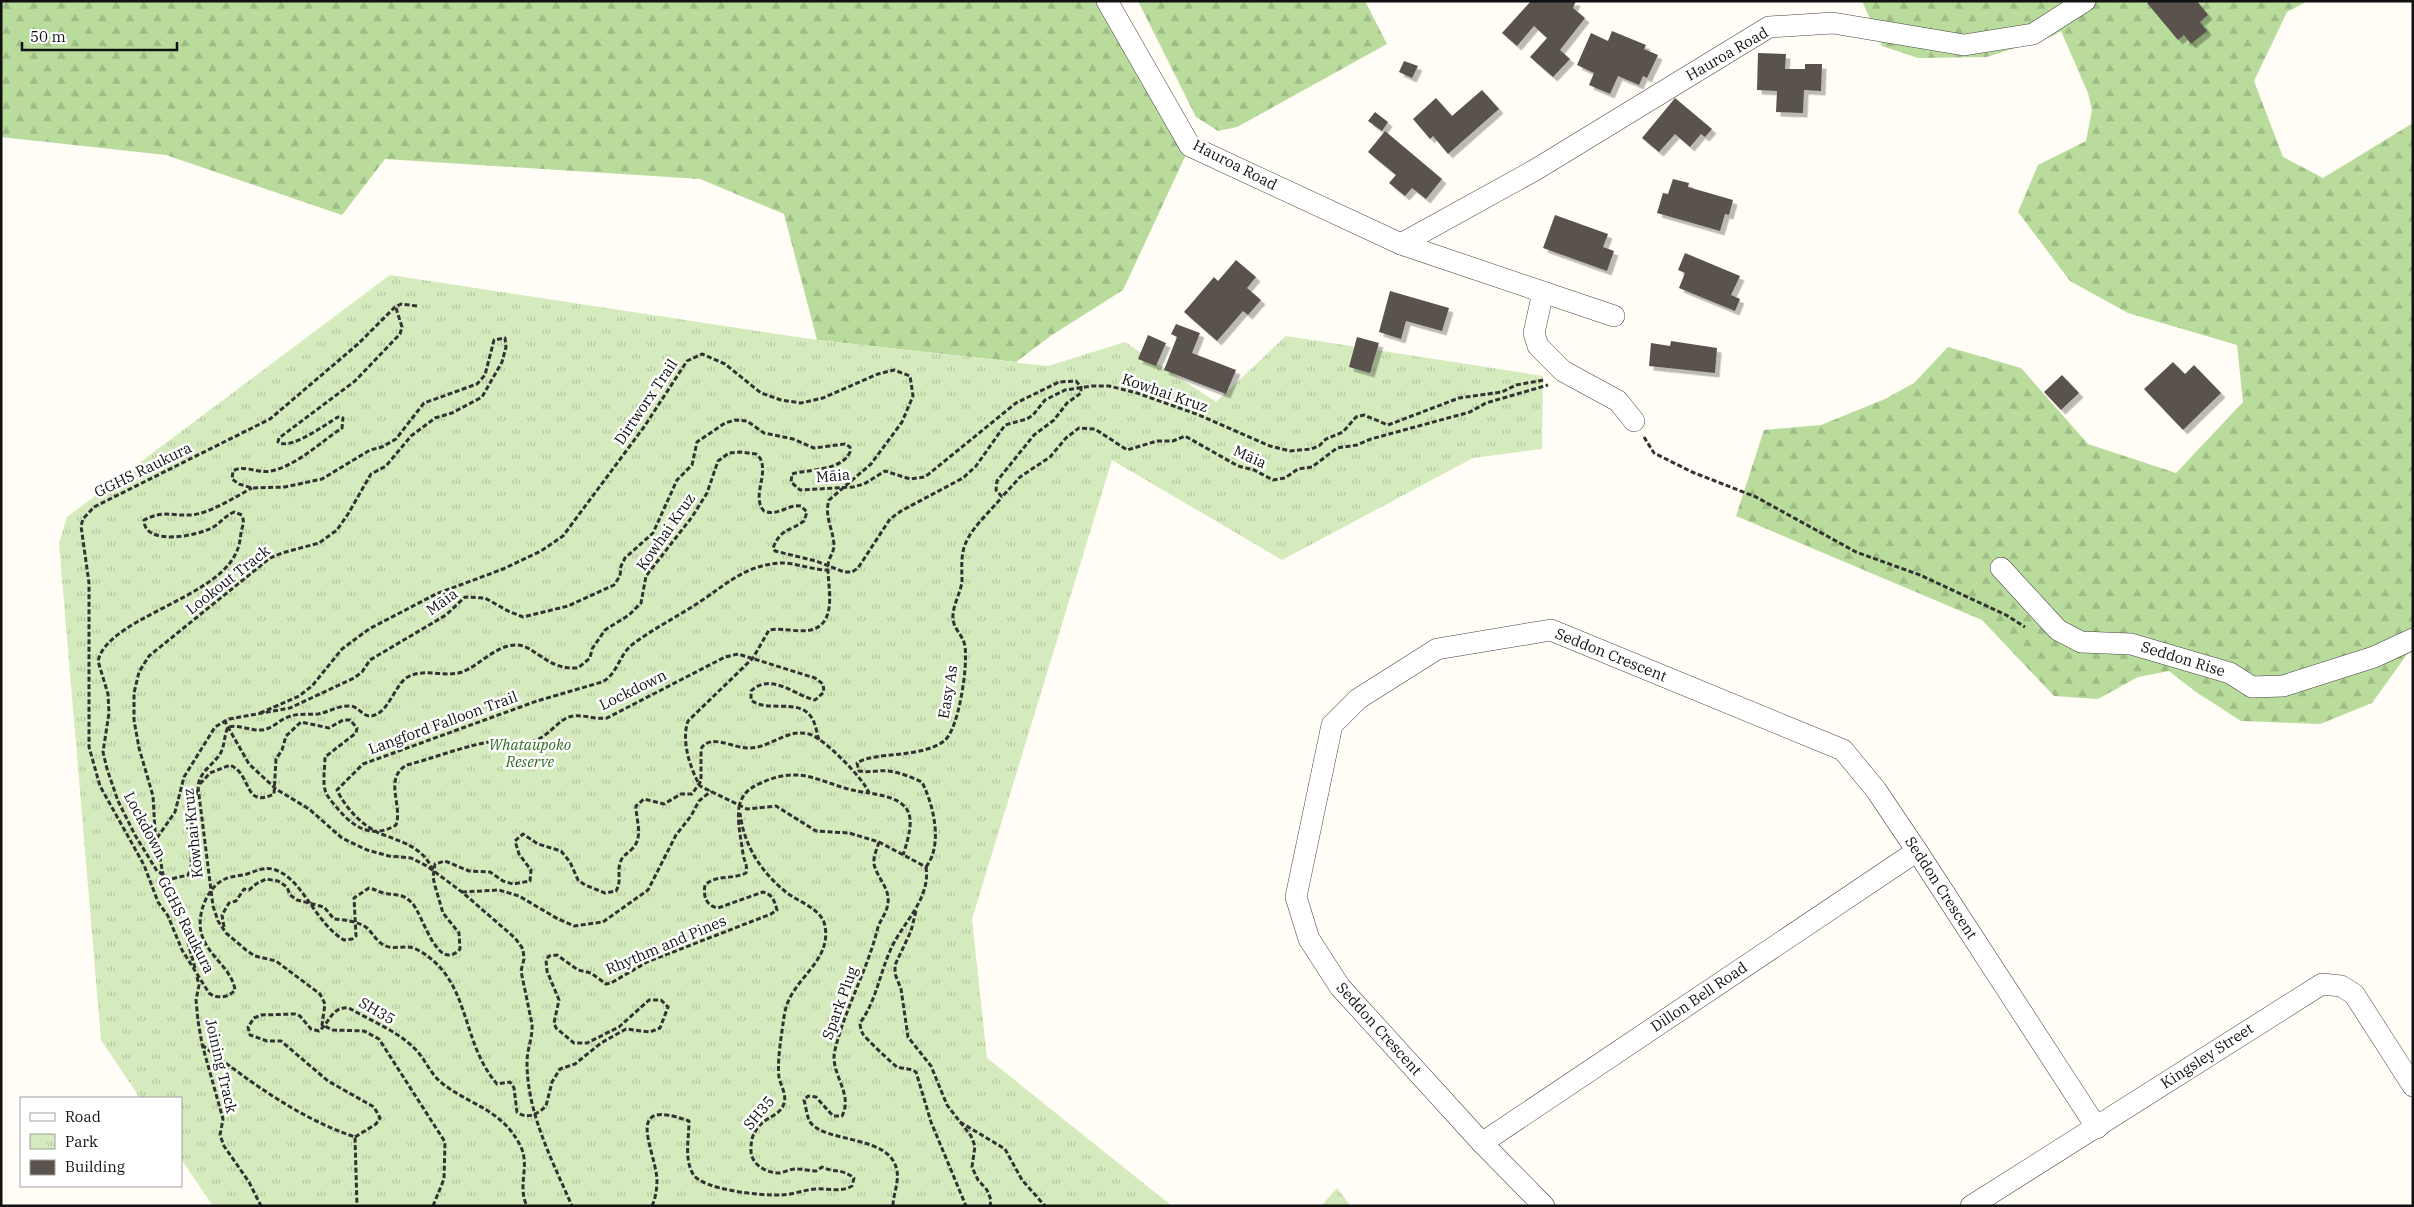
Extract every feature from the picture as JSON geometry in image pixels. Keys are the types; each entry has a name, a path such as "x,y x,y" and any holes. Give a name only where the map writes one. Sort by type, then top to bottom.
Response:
{"street":[{"name":"Hauroa Road","path":"1107,1 1190,146 1400,244 1614,316"},
{"name":"Hauroa Road","path":"1400,244 1535,170 1770,27 1833,22 1964,45 2033,34 2085,1"},
{"path":"1544,292 1534,333 1538,346 1555,365 1618,401 1634,421"},
{"name":"Seddon Rise","path":"2001,568 2058,630 2081,642 2131,644 2230,673 2252,687 2283,686 2374,657 2413,639"},
{"name":"Seddon Crescent","path":"1544,1206 1482,1143 1340,987 1308,939 1296,897 1332,725 1358,699 1437,648 1551,630 1843,750 1876,790 1917,851 2097,1128"},
{"name":"Dillon Bell Road","path":"1482,1143 1917,851"},
{"name":"Kingsley Street","path":"1971,1206 2322,984 2341,986 2354,994 2413,1086"}],"path":[{"path":"252,488 239,484 232,479 232,471 247,468 258,472 270,471 294,463 321,441 342,428 343,418 338,417 297,441 286,445 278,442 279,438 355,381 400,334 402,327 395,308 401,304 417,306"},
{"name":"GGHS Raukura","path":"356,923 356,936 352,940 344,940 326,925 285,875 266,867 224,879 206,899 200,931 207,948 230,977 235,990 232,994 213,996 196,972 182,950 168,916 158,902 133,843 100,786 89,747 88,582 82,540 83,520 94,506 270,419 358,344 395,308"},
{"name":"Lookout Track","path":"157,838 153,796 139,748 134,720 134,693 140,672 149,656 270,558 282,552 319,543 337,530 371,474 386,466 410,436 435,418 460,410 482,397 502,362 506,347 505,338 494,340 491,344 485,375 477,384 424,403 396,439 382,447 370,450 322,479 285,487 252,488"},
{"name":"Dirtworx Trail","path":"257,714 299,696 312,686 342,649 369,629 436,594 503,569 541,551 563,536 644,427 687,361 702,354 725,364 761,393 781,400 801,403 823,398 878,374 894,370 910,376 913,396 902,422 871,464 829,500 826,507 834,543 834,552 828,568 830,601 824,621 812,630 776,628 769,630 753,658 688,721 684,731 686,748 700,786"},
{"name":"Kowhai Kruz","path":"324,1027 322,1025 325,1004 320,994 276,961 255,956 246,950 226,932 218,921 212,892 198,787 202,773 220,753 228,727 235,725 262,730 294,715 320,713 348,706 372,716 380,711 405,679 413,674 432,673 447,675 461,672 504,648 515,644 522,646 554,666 567,669 578,668 584,665 604,630 629,615 641,603 646,576 692,517 707,493 718,461 729,453 749,452 760,458 764,473 760,502 764,511 774,513 796,505 801,506 807,512 804,521 788,528 776,540 773,548 775,551 816,561 828,568 852,572 858,568 890,520 901,511 963,478 976,466 1005,425 1033,415 1045,400 1065,390 1081,387 1109,386 1138,393 1199,415 1270,446 1290,450 1310,449 1319,446 1326,439 1343,432 1356,417 1364,415 1388,425 1459,398 1502,392 1526,382 1571,375"},
{"name":"Māia","path":"1002,497 1020,477 1050,457 1066,438 1080,428 1096,429 1127,450 1157,441 1173,441 1185,436 1238,466 1254,470 1273,480 1285,478 1298,469 1312,467 1337,448 1358,445 1371,439 1470,412 1486,403 1543,387 1571,375"},
{"name":"Māia","path":"224,720 290,708 344,684 362,672 370,660 446,615 465,597 485,598 508,612 523,617 568,606 614,585 620,576 625,558 653,533 677,480 692,464 697,442 725,423 734,420 747,421 764,433 793,439 814,448 839,445 850,447 848,457 842,461 825,468 792,474 790,477 791,482 800,490 842,488 864,484 885,471 910,479 925,477 1016,404 1059,382 1076,382 1081,387"},
{"path":"1002,497 996,490 997,481 1034,435 1054,420 1067,403 1081,393 1081,387"},
{"path":"1634,421 1654,453 1692,472 1756,497 1856,552 1920,575 2006,615 2028,629"},
{"name":"Lockdown","path":"198,787 192,814 191,869 188,874 170,879 157,871 135,835 118,802 107,769 103,752 109,713 108,694 98,661 113,639 127,628 181,599 223,572 235,556 242,539 241,534 244,522 242,515 234,512 225,515 217,526 209,529 172,537 158,537 148,533 144,527 144,520 153,515 175,513 191,515 252,488"},
{"name":"Easy As","path":"926,868 935,850 936,836 927,792 922,782 887,771 859,771 857,763 868,758 902,755 931,748 945,741 950,735 960,704 966,647 963,637 953,621 962,582 963,550 970,536 1002,497"},
{"name":"Langford Falloon Trail","path":"572,1206 541,1135 535,1114 527,1064 533,1033 521,971 524,959 523,950 515,938 462,892 433,870 428,860 420,851 410,844 376,831 342,802 337,790 363,764 538,701 610,678 631,646 702,600 729,579 745,571 779,563 813,570 828,568"},
{"name":"Lockdown","path":"376,831 396,824 398,818 394,782 402,768 407,765 466,747 490,742 533,741 545,736 569,717 578,715 597,720 607,718 725,657 738,654 815,678 823,684 824,692 815,700 775,684 766,683 756,686 751,691 751,700 756,704 791,706 806,711 813,720 819,740"},
{"path":"157,838 175,812 184,777 215,728 224,720 249,764 276,789 309,809 342,838 367,850 389,856 411,858 433,870"},
{"path":"198,787 210,772 230,765 238,769 253,797 258,799 266,798 274,794 276,789 274,766 286,736 293,727 301,722 329,728 343,720 350,720 357,728 356,733 325,757 326,792 354,826 364,831 376,831"},
{"path":"356,923 354,898 359,892 369,888 383,893 397,894 412,903 420,912 428,936 442,954 448,956 456,953 460,949 459,933 442,909 435,886 433,870 435,864 445,861 469,871 490,872 503,881 525,883 530,880 531,870 520,854 516,841 523,834 538,844 561,851 570,862 578,880 585,886 604,893 616,891 619,886 619,868 622,856 632,848 638,838 636,806 644,799 658,803 668,803 681,794 692,794 700,786 701,749 707,744 722,742 748,748 768,744 792,733 801,732 812,735 863,782 869,793"},
{"path":"739,807 748,788 788,773 803,774 834,786 892,797 904,804 909,816 910,827 903,855"},
{"path":"700,786 739,807 747,809 776,806 816,831 849,833 879,842 926,868 927,876 911,931 896,965 895,974 901,989 908,1037 932,1066 947,1105 971,1136 975,1146 972,1167 978,1180 987,1190 991,1200 990,1206"},
{"path":"462,892 499,890 519,896 558,919 574,926 603,922 648,890 676,835 691,816 699,801 711,791"},
{"name":"Rhythm and Pines","path":"535,1114 546,1106 552,1082 560,1069 575,1064 593,1049 626,1029 650,1032 660,1028 668,1012 668,1007 661,1000 649,1000 619,1027 587,1043 574,1043 556,1028 554,1022 559,1000 547,971 546,960 549,956 557,954 578,970 591,973 606,984 611,983 647,962 771,914 776,910 774,900 770,894 763,892 718,908 712,907 707,902 704,890 705,885 714,878 738,877 746,873 747,868 743,857 738,818 739,807"},
{"name":"SH35","path":"652,1206 656,1197 656,1178 647,1140 646,1125 651,1119 660,1115 673,1115 690,1121 688,1162 693,1176 701,1182 717,1188 783,1196 823,1189 844,1191 852,1186 854,1178 844,1170 830,1171 822,1167 816,1171 796,1168 781,1173 769,1172 757,1165 750,1153 751,1138 761,1125 783,1107 785,1096 779,1075 783,1025 788,1002 814,968 824,948 827,935 825,923 819,913 786,892 768,875 753,856 741,826 739,807"},
{"name":"Joining Track","path":"157,838 165,885 181,918 199,985 196,1000 202,1044 223,1119 220,1135 224,1146 249,1182 261,1206"},
{"name":"Spark Plug","path":"879,842 874,862 889,901 879,925 876,943 840,1035 833,1060 845,1094 845,1109 842,1116 833,1116 816,1097 808,1096 804,1100 810,1121 816,1128 868,1144 884,1152 894,1162 898,1172 893,1206"},
{"path":"226,932 222,921 226,907 236,901 244,889 249,890 266,879 278,881 287,887 290,896 308,903 324,906 334,919 366,927 378,942 388,947 407,946 416,949 450,979 458,992 480,1060 497,1084 510,1082 514,1088 517,1112 521,1115 535,1114"},
{"path":"917,906 896,938 869,1010 860,1026 862,1034 888,1060 896,1066 909,1068 916,1072 931,1122 966,1206"},
{"name":"SH35","path":"324,1027 335,1011 343,1007 349,1008 400,1037 416,1050 441,1082 495,1114 510,1130 521,1147 526,1163 522,1188 527,1206"},
{"path":"202,1044 237,1072 282,1101 333,1130 355,1137 376,1124 380,1118 374,1107 328,1081 281,1041 256,1038 250,1035 248,1027 254,1018 273,1014 295,1014 300,1016 311,1030 319,1031 324,1027 333,1030 364,1031 379,1039 445,1142 444,1179 433,1206"},
{"path":"959,1121 1005,1149 1022,1180 1044,1206"},
{"path":"355,1137 357,1206"}],"green space":[{"path":"1,1 1107,1 1190,146 1123,290 1052,335 1016,362 817,340 784,214 700,179 385,159 342,215 166,155 1,137"},
{"path":"1138,1 1365,1 1387,44 1237,127 1218,131 1196,117"},
{"path":"1862,1 2308,1 2287,12 2254,81 2283,157 2323,178 2413,123 2413,646 2372,703 2320,724 2241,721 2196,692 2169,671 2138,677 2098,699 2054,696 1982,620 1736,516 1764,430 1821,425 1885,399 1914,383 1948,347 2021,368 2088,444 2176,473 2243,402 2237,345 2128,313 2070,281 2018,212 2038,165 2086,141 2092,110 2088,93 2061,31 2053,36 1987,57 1918,58 1882,46"},
{"name":"Whataupoko Reserve","path":"390,275 817,340 1048,366 1125,342 1216,402 1286,336 1543,376 1542,449 1473,458 1282,560 1112,460 972,919 987,1058 1172,1206 213,1206 182,1160 182,1097 139,1097 101,1040 59,543 67,517"},
{"path":"1337,1188 1351,1206 1321,1206"}],"building":[{"path":"1531,1 1576,1 1573,8 1585,18 1560,50 1570,59 1553,77 1530,57 1547,38 1534,26 1517,46 1502,33"},
{"path":"2150,1 2197,1 2208,15 2200,22 2207,31 2191,44 2184,35 2178,40 2147,3"},
{"path":"1612,31 1646,45 1644,49 1658,55 1647,78 1643,76 1639,85 1618,76 1610,94 1589,85 1594,73 1577,65 1591,33 1608,41"},
{"path":"1758,53 1786,54 1785,69 1805,69 1805,64 1822,64 1821,91 1804,90 1803,113 1776,112 1777,91 1757,90"},
{"path":"1404,61 1418,66 1412,78 1399,72"},
{"path":"1482,90 1499,109 1448,154 1433,136 1430,139 1413,119 1436,98 1452,116"},
{"path":"1675,98 1712,129 1705,137 1701,134 1690,147 1675,134 1659,152 1642,138"},
{"path":"1375,112 1388,122 1382,131 1368,121"},
{"path":"1385,131 1442,179 1426,199 1412,188 1405,196 1389,183 1396,175 1368,152"},
{"path":"1673,179 1689,183 1688,187 1733,200 1729,215 1725,214 1720,231 1657,213 1663,193 1668,194"},
{"path":"1555,215 1608,234 1603,247 1614,251 1607,271 1543,248"},
{"path":"1685,253 1740,276 1731,295 1740,299 1735,311 1679,288 1685,273 1678,270"},
{"path":"1236,260 1256,277 1247,288 1261,300 1248,315 1243,311 1217,341 1184,312 1214,277 1218,281"},
{"path":"1390,291 1449,308 1442,331 1406,321 1401,339 1379,332"},
{"path":"1176,324 1200,333 1192,353 1236,370 1226,394 1164,370 1177,337 1171,334"},
{"path":"1148,335 1166,343 1156,366 1138,359"},
{"path":"1357,337 1379,343 1370,373 1349,367"},
{"path":"1671,341 1717,348 1715,373 1649,366 1651,343 1670,346"},
{"path":"2173,362 2185,374 2194,365 2221,393 2183,430 2144,389"},
{"path":"2062,375 2079,393 2061,410 2044,392"}]}
